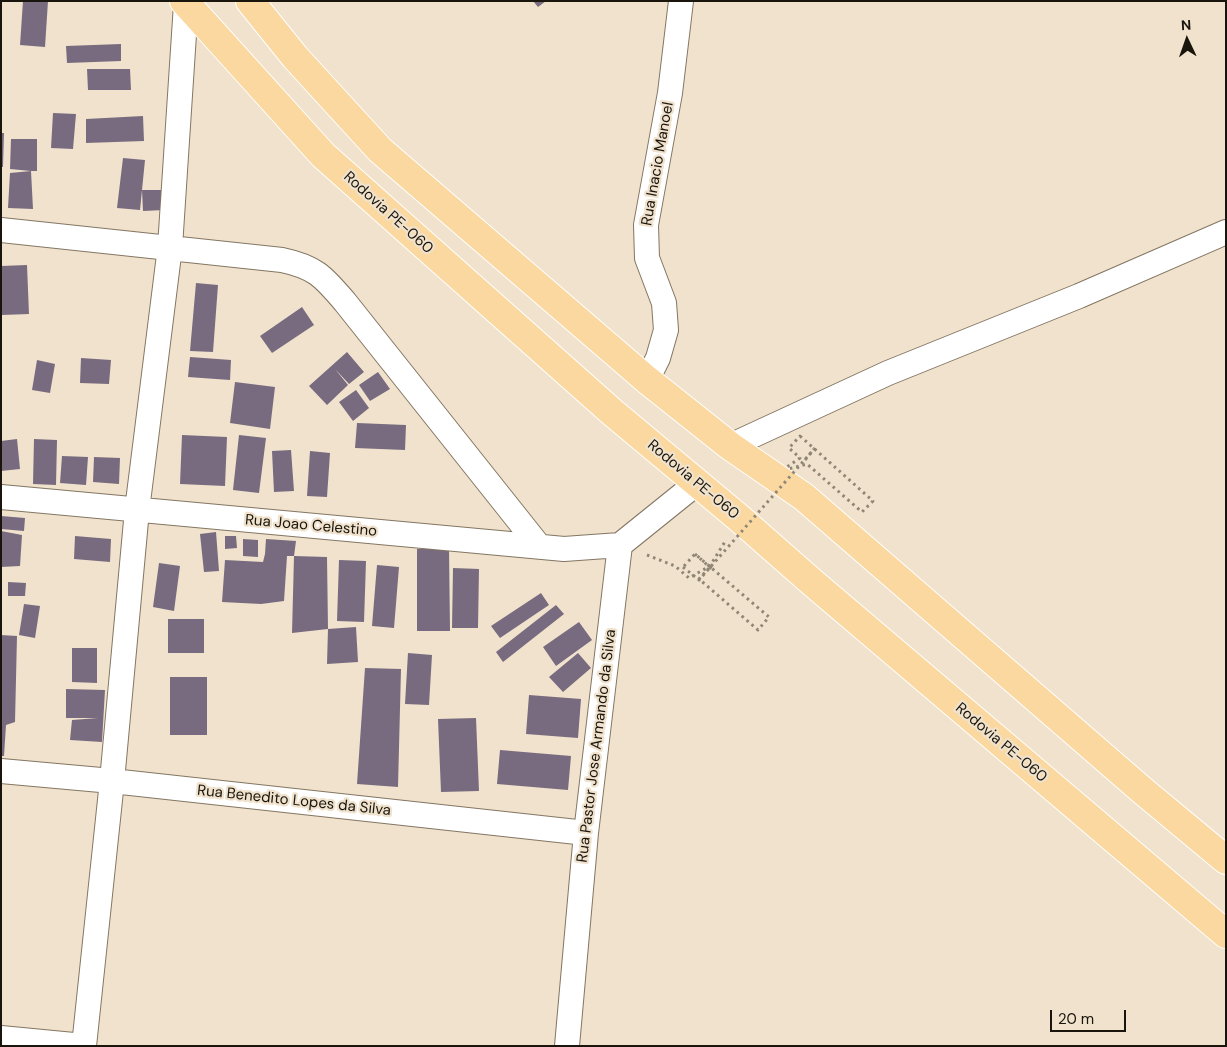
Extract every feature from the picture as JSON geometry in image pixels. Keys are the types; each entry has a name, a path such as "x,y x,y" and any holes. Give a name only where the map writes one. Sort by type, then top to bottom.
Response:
{"highway":[{"path":"250,1 295,57 380,150 647,380 730,446 804,497 1143,791 1226,860"},
{"name":"Rodovia PE-060","path":"185,2 323,155 612,412 739,518 1226,934"}],"street":[{"name":"Rua Inacio Manoel","path":"647,380 658,358 666,330 664,303 647,258 646,225 670,93 682,1"},
{"path":"1,1038 84,1046 112,781 137,510 170,247 185,2"},
{"path":"1,230 170,247 303,264 326,279 539,546"},
{"path":"730,446 888,373 1079,296 1226,232"},
{"path":"620,545 697,483"},
{"name":"Rua Joao Celestino","path":"1,497 564,548 620,545"},
{"name":"Rua Pastor Jose Armando da Silva","path":"567,1046 586,833 620,545"},
{"name":"Rua Benedito Lopes da Silva","path":"1,771 112,781 586,833"}],"path":[{"path":"800,436 874,499 863,511 790,448 800,458"},
{"path":"806,462 815,449"},
{"path":"699,579 815,449"},
{"path":"699,579 710,566 739,518"},
{"path":"620,545 675,566 689,578 710,566"},
{"path":"695,554 710,566 768,618 757,630 684,567 695,554"}],"building":[{"path":"23,1 48,1 45,47 20,45"},
{"path":"533,1 546,1 538,7"},
{"path":"121,44 121,61 67,63 66,46"},
{"path":"87,69 130,69 131,90 88,90"},
{"path":"53,113 76,114 73,149 51,148"},
{"path":"143,116 144,141 86,143 86,119"},
{"path":"1,133 4,133 3,167 1,167"},
{"path":"11,139 37,139 37,171 10,169"},
{"path":"123,158 145,160 140,210 117,208"},
{"path":"31,171 33,209 8,208 10,173"},
{"path":"142,190 164,190 164,210 143,211"},
{"path":"27,265 29,314 2,315 1,266"},
{"path":"196,283 218,285 213,352 190,351"},
{"path":"302,307 314,325 272,353 260,336"},
{"path":"347,352 364,372 349,384 335,369 348,385 327,405 309,386"},
{"path":"190,357 231,360 230,380 188,377"},
{"path":"81,358 111,360 109,384 80,383"},
{"path":"37,360 55,364 50,393 32,390"},
{"path":"378,372 390,389 370,401 359,385"},
{"path":"235,382 275,387 270,429 230,423"},
{"path":"356,390 369,408 353,421 339,402"},
{"path":"357,423 406,425 405,450 355,448"},
{"path":"182,435 227,437 225,486 180,484"},
{"path":"239,435 266,438 259,493 233,490"},
{"path":"17,439 20,469 1,471 1,441"},
{"path":"34,439 57,440 56,485 33,484"},
{"path":"291,450 294,491 274,492 272,451"},
{"path":"310,451 330,453 327,497 307,496"},
{"path":"62,456 88,457 86,485 60,483"},
{"path":"94,457 120,458 119,484 93,482"},
{"path":"1,516 25,518 24,531 1,529"},
{"path":"1,531 22,535 20,566 1,567"},
{"path":"216,532 219,571 204,572 200,534"},
{"path":"75,536 111,539 110,562 74,559"},
{"path":"225,536 236,536 237,548 225,549"},
{"path":"243,539 258,540 258,557 243,556"},
{"path":"266,539 296,541 294,556 287,556 284,601 261,604 222,602 225,560 263,562"},
{"path":"417,549 449,549 450,631 417,631"},
{"path":"294,556 327,557 328,629 292,633"},
{"path":"339,560 366,561 364,622 337,621"},
{"path":"159,563 180,566 174,611 153,607"},
{"path":"377,565 399,567 394,628 372,626"},
{"path":"453,568 479,569 478,628 452,628"},
{"path":"8,582 26,583 25,596 8,596"},
{"path":"541,593 549,605 500,638 491,626"},
{"path":"24,604 40,606 35,638 19,635"},
{"path":"556,605 564,614 503,662 496,652"},
{"path":"168,619 204,619 204,653 168,653"},
{"path":"579,622 592,640 556,666 543,647"},
{"path":"356,627 358,662 327,664 328,629"},
{"path":"1,635 17,636 15,722 6,725 4,756 1,756"},
{"path":"72,648 97,648 97,683 72,682"},
{"path":"408,653 432,655 429,705 405,704"},
{"path":"578,653 591,668 563,692 549,677"},
{"path":"365,668 401,669 398,787 357,784"},
{"path":"170,677 207,677 207,735 170,735"},
{"path":"66,689 105,690 102,742 70,740 72,720 98,718 66,718"},
{"path":"529,695 581,699 578,738 526,734"},
{"path":"476,718 479,791 441,792 438,719"},
{"path":"500,750 571,756 568,790 497,784"}]}
